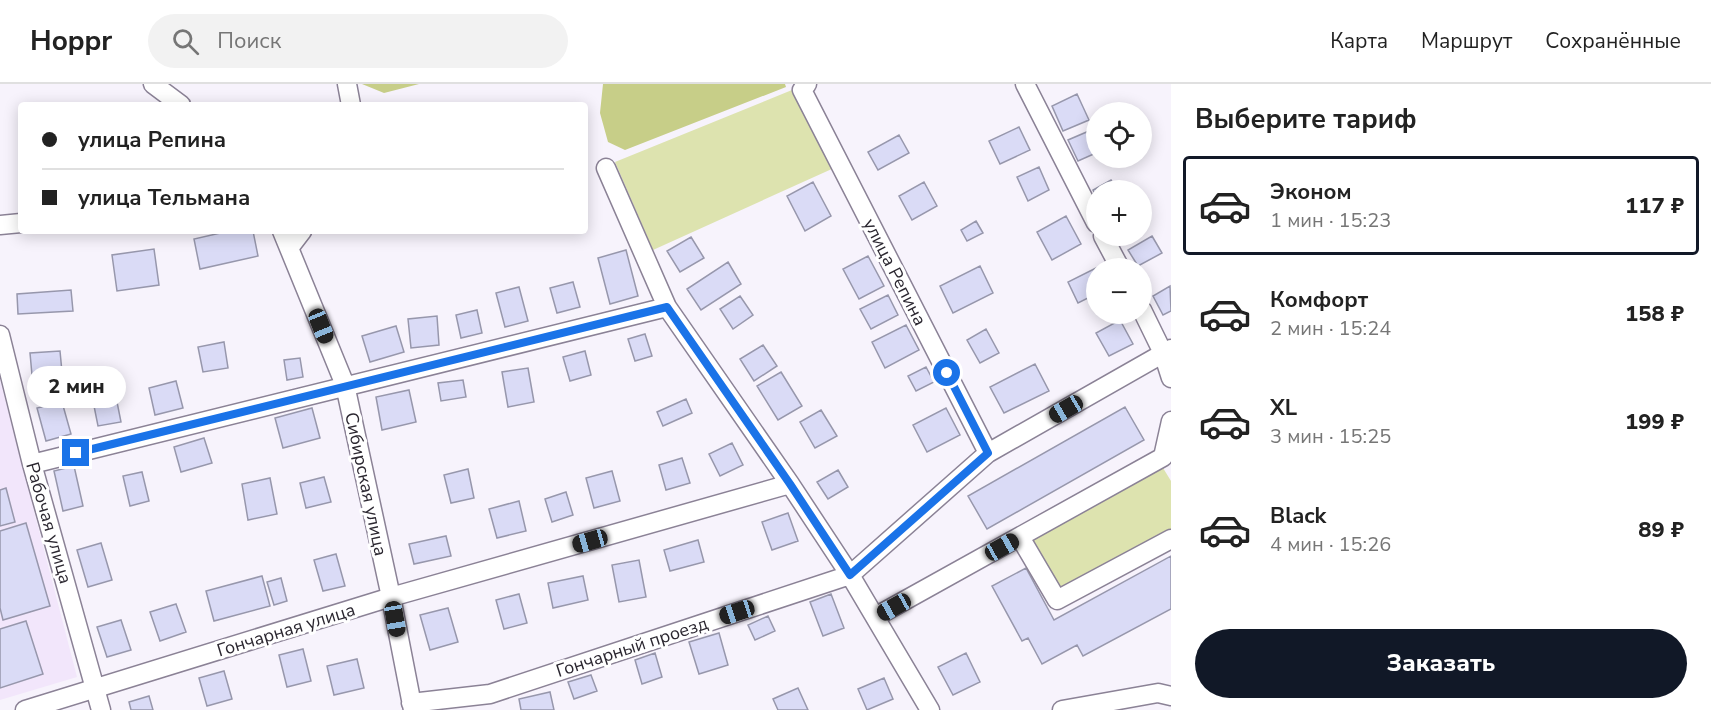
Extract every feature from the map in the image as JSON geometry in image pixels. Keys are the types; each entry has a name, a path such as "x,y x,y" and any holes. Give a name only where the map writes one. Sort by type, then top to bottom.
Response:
{"street":[{"path":"153,84 178,102"},
{"path":"347,84 350,102"},
{"path":"1025,84 1086,203"},
{"name":"улица Репина","path":"804,87 988,453"},
{"path":"606,168 667,307 850,575 930,710"},
{"path":"0,225 18,223"},
{"name":"Сибирская улица","path":"285,239 345,385 391,597 412,707"},
{"path":"32,464 667,307"},
{"path":"1151,324 1167,351 1171,378"},
{"name":"Рабочая улица","path":"0,335 32,464 101,710"},
{"name":"Гончарный проезд","path":"412,707 490,694 850,575 988,453 1167,351"},
{"path":"875,617 1020,537 1167,463 1171,421"},
{"name":"Гончарная улица","path":"25,710 391,597 790,484"},
{"path":"1020,537 1057,600 1171,539"},
{"path":"1062,710 1085,708 1158,693 1171,696"}],"shaded area":[{"path":"0,380 77,677 0,700"}],"green space":[{"path":"362,84 419,84 384,93"},
{"path":"603,84 785,84 786,87 625,150 608,142 600,113"},
{"path":"792,90 834,168 653,250 615,162"},
{"path":"1160,463 1171,481 1171,533 1059,592 1026,538"}],"building":[{"path":"1077,94 1086,114 1086,121 1063,131 1052,106"},
{"path":"1019,127 1030,150 1000,164 989,141"},
{"path":"1086,132 1086,157 1078,161 1068,140"},
{"path":"899,135 909,153 878,170 868,152"},
{"path":"1039,167 1049,190 1028,201 1017,177"},
{"path":"813,182 831,216 805,231 787,196"},
{"path":"924,182 937,206 912,220 899,196"},
{"path":"1066,216 1081,244 1052,260 1037,232"},
{"path":"976,221 983,233 967,241 961,230"},
{"path":"216,234 254,234 258,256 200,269 194,239"},
{"path":"1152,236 1162,253 1152,258 1133,258 1128,250 1135,246 1152,246"},
{"path":"691,237 704,258 680,272 667,251"},
{"path":"154,249 159,285 117,291 112,255"},
{"path":"626,250 638,296 610,304 598,258"},
{"path":"868,256 884,286 859,299 843,269"},
{"path":"728,262 741,284 701,310 687,289"},
{"path":"980,266 993,293 953,313 940,286"},
{"path":"1086,273 1086,299 1078,303 1068,282"},
{"path":"573,282 580,307 557,313 550,288"},
{"path":"1170,286 1171,311 1163,315 1153,296"},
{"path":"519,287 528,321 505,327 496,293"},
{"path":"71,290 73,311 18,314 17,294"},
{"path":"888,295 898,315 871,329 860,309"},
{"path":"740,296 753,315 733,329 720,309"},
{"path":"477,310 482,333 461,338 456,315"},
{"path":"437,316 439,345 411,348 408,319"},
{"path":"1113,324 1122,324 1133,344 1109,356 1096,333"},
{"path":"906,325 919,350 885,368 872,342"},
{"path":"396,326 404,352 370,362 362,336"},
{"path":"986,329 999,353 980,363 967,340"},
{"path":"645,334 652,356 635,361 628,339"},
{"path":"224,342 228,368 203,372 198,347"},
{"path":"763,345 777,366 754,381 740,359"},
{"path":"60,351 62,372 32,375 30,353"},
{"path":"585,351 591,375 570,381 563,357"},
{"path":"300,358 303,377 287,380 284,360"},
{"path":"1035,364 1049,391 1004,413 990,387"},
{"path":"926,367 934,382 916,391 908,376"},
{"path":"528,368 534,402 508,407 502,372"},
{"path":"781,372 802,406 778,420 757,386"},
{"path":"463,380 466,397 441,401 438,383"},
{"path":"176,381 183,408 155,415 149,388"},
{"path":"409,390 416,422 382,430 376,397"},
{"path":"115,392 121,422 98,426 92,396"},
{"path":"686,399 692,413 663,426 657,412"},
{"path":"62,402 71,434 46,441 37,408"},
{"path":"1125,407 1144,440 987,529 968,496"},
{"path":"312,408 320,438 283,448 275,418"},
{"path":"946,408 960,435 927,452 913,425"},
{"path":"821,410 837,436 815,448 800,422"},
{"path":"204,438 212,463 181,472 174,447"},
{"path":"732,443 743,465 720,476 709,454"},
{"path":"682,458 690,483 666,490 659,465"},
{"path":"74,466 83,506 63,511 54,471"},
{"path":"468,469 474,498 451,503 444,475"},
{"path":"838,470 848,487 828,499 817,482"},
{"path":"612,471 620,501 594,508 586,478"},
{"path":"142,472 149,501 130,506 123,476"},
{"path":"324,477 331,502 306,508 300,483"},
{"path":"270,478 277,514 248,520 242,484"},
{"path":"6,488 15,522 0,526 0,490"},
{"path":"566,492 573,515 552,522 545,499"},
{"path":"519,501 526,531 497,538 489,509"},
{"path":"788,513 798,541 772,550 762,522"},
{"path":"26,523 50,606 3,620 0,608 0,531"},
{"path":"446,536 451,556 414,564 409,544"},
{"path":"698,540 704,562 670,571 664,550"},
{"path":"101,543 112,580 88,587 77,550"},
{"path":"336,554 345,586 323,591 314,560"},
{"path":"1171,556 1171,609 1083,656 1077,645 1042,664 1028,638 1022,641 992,586 1026,568 1054,620"},
{"path":"639,560 646,597 619,602 612,565"},
{"path":"262,576 270,606 214,621 206,591"},
{"path":"583,576 588,600 553,608 548,583"},
{"path":"281,578 287,601 274,605 267,582"},
{"path":"519,594 527,623 504,629 496,600"},
{"path":"831,594 844,628 823,636 810,602"},
{"path":"176,604 186,632 160,641 150,612"},
{"path":"448,608 458,642 430,650 420,615"},
{"path":"768,616 775,631 755,640 748,625"},
{"path":"121,620 131,650 107,657 97,627"},
{"path":"26,621 43,674 0,688 0,629"},
{"path":"719,633 728,665 699,674 689,642"},
{"path":"303,649 311,681 287,687 279,655"},
{"path":"655,653 662,677 642,684 635,660"},
{"path":"966,653 980,682 953,695 938,667"},
{"path":"357,659 364,688 334,695 327,666"},
{"path":"224,671 232,699 207,706 199,678"},
{"path":"591,675 597,691 574,699 568,682"},
{"path":"884,678 893,699 867,710 858,689"},
{"path":"798,688 808,710 778,710 773,699"},
{"path":"550,692 554,710 521,710 519,699"},
{"path":"149,696 153,710 131,710 129,702"}],"route":[{"path":"76,453 667,307 850,575 988,453 947,373"}]}
